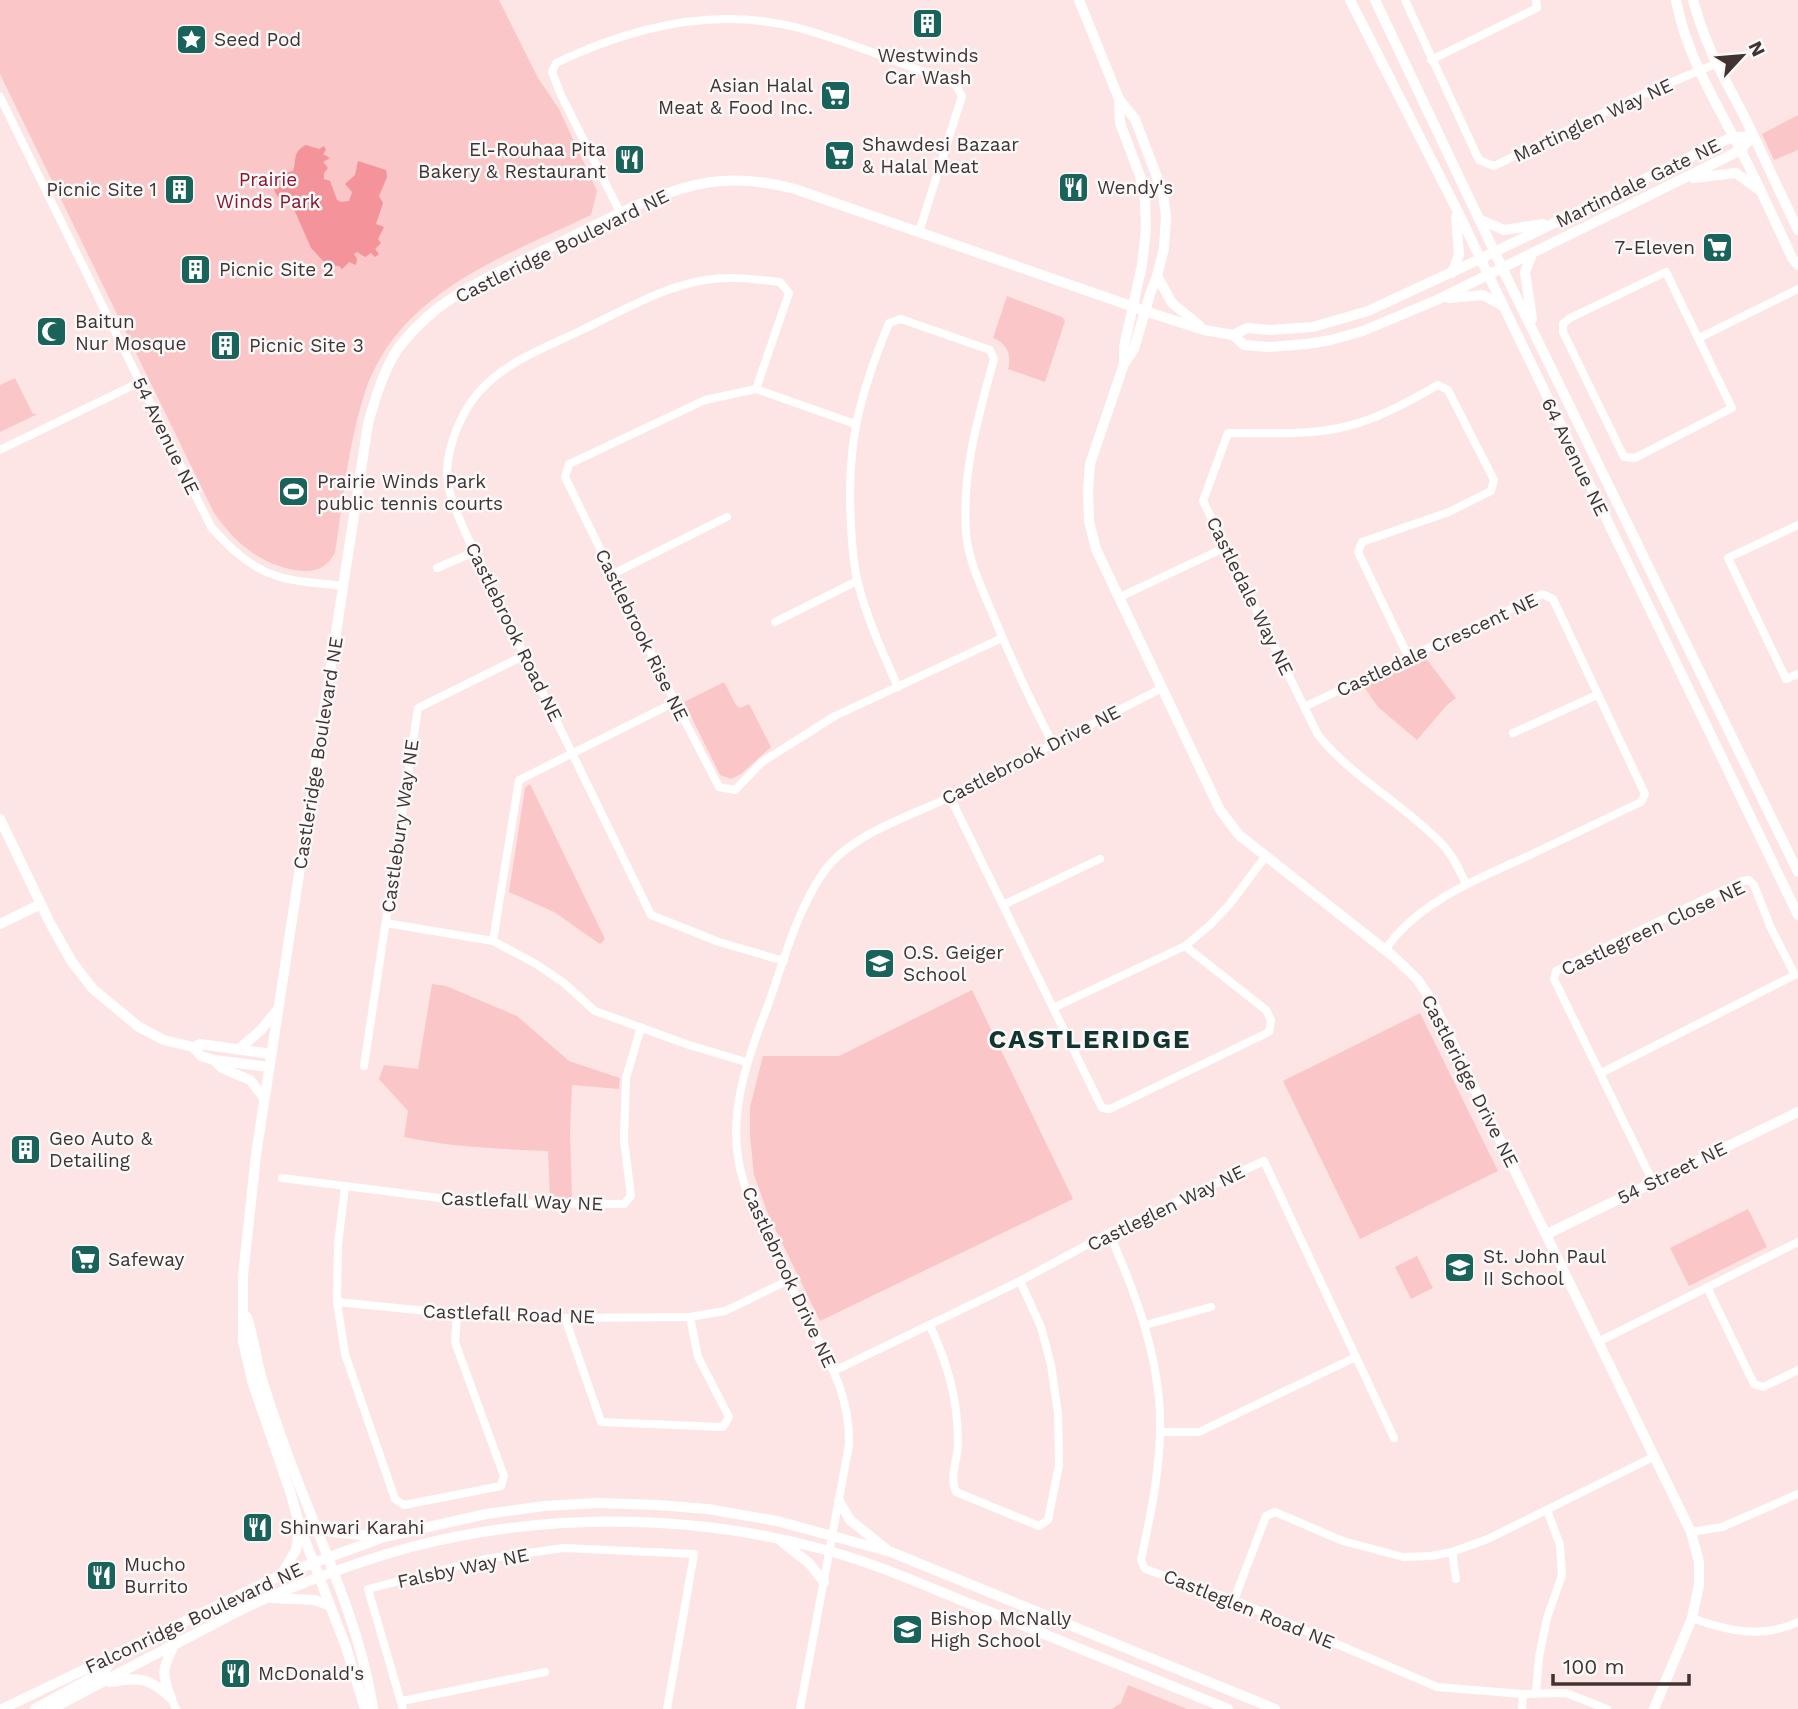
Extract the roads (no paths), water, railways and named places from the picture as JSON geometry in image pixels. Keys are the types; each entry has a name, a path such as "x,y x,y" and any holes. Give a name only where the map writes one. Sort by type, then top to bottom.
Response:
{"street":[{"path":"1079,0 1119,99"},
{"name":"64 Avenue NE","path":"1350,0 1455,206 1798,915"},
{"name":"64 Avenue NE","path":"1375,0 1502,268 1798,872"},
{"name":"Martinglen Way NE","path":"1405,0 1479,160 1494,166 1634,98 1715,64"},
{"path":"1431,60 1537,8 1536,0"},
{"path":"1676,0 1681,28 1699,71 1792,258 1798,265"},
{"path":"1693,0 1701,32 1715,64 1754,136 1798,230"},
{"path":"621,214 561,95 552,72 555,63 595,44 671,23 714,19 796,28 873,52 955,84 962,96 919,232"},
{"name":"54 Avenue NE","path":"0,97 211,527 229,547 247,561 277,576 342,586"},
{"name":"Castleridge Drive NE","path":"1119,99 1135,119 1163,193 1166,217 1164,248 1157,276 1134,349 1124,364 1090,464 1089,521 1096,549 1220,810 1239,835 1385,950 1417,979 1432,1001 1600,1341 1691,1532 1699,1562 1699,1585 1692,1618 1654,1709"},
{"name":"Castleridge Drive NE","path":"1119,99 1120,123 1140,176 1145,201 1146,228 1142,265 1124,347 1124,364"},
{"name":"Martindale Gate NE","path":"1495,252 1734,137 1754,136"},
{"name":"Martindale Gate NE","path":"1502,268 1740,150 1754,136"},
{"path":"1680,180 1736,173 1761,192"},
{"name":"Castleridge Boulevard NE","path":"365,1709 346,1647 318,1578 253,1384 243,1341 243,1276 264,1098 368,424 382,382 397,351 437,309 473,285 621,214 680,189 712,181 749,181 795,189 1146,311 1204,330 1233,335 1244,345 1269,347 1307,344 1363,331 1439,299 1502,268"},
{"path":"1452,272 1460,245 1455,206"},
{"path":"1479,219 1504,230 1559,220"},
{"name":"Castleridge Boulevard NE","path":"1233,335 1247,328 1270,330 1313,327 1339,320 1378,306 1495,252"},
{"path":"1532,254 1525,272 1535,334"},
{"path":"1666,272 1699,338 1732,408 1634,458 1624,457 1563,332 1563,324 1570,318 1666,272"},
{"path":"1157,276 1172,303 1204,330"},
{"name":"Castlebrook Road NE","path":"756,389 789,293 780,282 739,278 706,280 681,286 649,298 514,364 478,393 464,415 454,437 447,471 452,501 474,552 651,915 719,942 784,961"},
{"path":"1699,338 1798,289"},
{"path":"1439,299 1483,295 1502,304"},
{"path":"898,687 875,635 858,581 849,501 850,461 855,424 871,367 889,323 901,319 990,350 994,359 970,448 966,485 967,534 974,568 1002,638 1053,744"},
{"path":"0,450 140,382"},
{"name":"Castledale Way NE","path":"1408,656 1358,552 1362,542 1449,512 1492,491 1494,480 1448,390 1438,385 1406,402 1347,426 1287,433 1228,433 1203,501 1318,734 1334,754 1441,843 1455,861 1466,884"},
{"path":"756,389 855,424"},
{"name":"Castlebrook Rise NE","path":"756,389 705,400 569,464 565,477 719,787 735,790 762,762 835,716 1002,638"},
{"path":"613,574 727,517"},
{"path":"1798,525 1728,558 1786,679 1798,674"},
{"path":"1120,597 1226,547"},
{"path":"437,568 474,552"},
{"path":"775,622 858,581"},
{"name":"Castledale Crescent NE","path":"1304,707 1542,594 1553,599 1645,794 1641,802 1466,884 1412,921 1392,939 1385,950"},
{"name":"Castlebury Way NE","path":"525,655 418,708 386,923 493,941 555,977 596,1011 689,1045 746,1062"},
{"name":"Castlebrook Drive NE","path":"800,1709 849,1446 849,1421 844,1396 834,1371 764,1231 743,1181 734,1134 746,1062 804,908 821,875 839,856 876,832 1162,688"},
{"path":"1513,733 1597,695"},
{"path":"493,941 519,780 675,702"},
{"path":"950,797 1102,1108 1110,1109 1269,1032 1271,1020 1266,1010 1185,946"},
{"path":"0,819 72,962 93,989 139,1027 164,1040 193,1047 201,1056 214,1060 269,1067"},
{"path":"1053,1008 1185,946 1229,905 1265,856"},
{"path":"1003,905 1100,859"},
{"name":"Castlegreen Close NE","path":"1601,1073 1795,975 1770,926 1754,885 1749,880 1556,971 1554,979 1653,1182"},
{"path":"0,924 41,904"},
{"path":"365,1066 386,923"},
{"path":"239,1049 261,1030 279,1008"},
{"name":"Castlefall Way NE","path":"282,1178 479,1203 624,1204 631,1196 625,1140 626,1078 641,1027"},
{"path":"193,1047 200,1044 271,1054"},
{"path":"214,1060 222,1068 250,1080 264,1098"},
{"name":"54 Street NE","path":"1547,1234 1798,1112"},
{"name":"Castleglen Way NE","path":"834,1371 1020,1281 1109,1233 1264,1161 1356,1357"},
{"path":"345,1187 338,1244 337,1302 345,1354 394,1499 404,1506 501,1486 504,1476 456,1342 457,1314"},
{"name":"Castleglen Road NE","path":"1109,1233 1129,1278 1145,1325 1158,1401 1160,1432 1154,1496 1141,1560 1145,1569 1234,1600 1437,1687 1523,1694 1566,1693 1607,1709"},
{"path":"1600,1341 1798,1242"},
{"name":"Castlefall Road NE","path":"337,1302 457,1314 565,1318 690,1317 725,1311 789,1280"},
{"path":"930,1326 945,1357 956,1400 958,1446 953,1484 956,1492 1039,1526 1048,1520 1059,1465 1058,1413 1051,1365 1041,1327 1020,1281"},
{"path":"1707,1287 1754,1384 1763,1387 1798,1370"},
{"path":"1145,1325 1211,1307"},
{"name":"Castleridge Boulevard NE","path":"245,1311 253,1333 262,1378 290,1461 357,1639 369,1682 373,1709"},
{"path":"565,1318 601,1422 723,1427 729,1417 698,1357 690,1317"},
{"path":"1160,1432 1199,1432 1356,1357 1394,1438"},
{"path":"1234,1600 1265,1516 1275,1512 1343,1541 1403,1557 1431,1556 1488,1539 1655,1456"},
{"path":"1691,1532 1722,1527 1798,1494"},
{"path":"839,1502 850,1520 891,1552"},
{"name":"Falconridge Boulevard NE","path":"2,1709 281,1575 384,1537 486,1514 544,1506 598,1503 657,1504 708,1509 777,1521 891,1552 1275,1709"},
{"path":"1536,1694 1539,1657 1547,1618 1562,1575 1560,1545 1547,1510"},
{"name":"Falconridge Boulevard NE","path":"52,1709 268,1597 318,1578 410,1547 486,1531 542,1523 656,1523 742,1532 830,1551 912,1581 1224,1708"},
{"path":"315,1526 332,1532 384,1537"},
{"path":"281,1575 296,1550 300,1527"},
{"path":"777,1539 809,1563 824,1582"},
{"name":"Falsby Way NE","path":"403,1705 368,1589 485,1559 564,1548 694,1553 667,1709"},
{"path":"1451,1552 1456,1579"},
{"path":"268,1597 315,1601 328,1605"},
{"path":"1692,1618 1738,1632 1761,1631 1798,1622"},
{"path":"173,1704 163,1676 164,1666 174,1645"},
{"path":"35,1709 104,1671 118,1652"},
{"path":"403,1705 545,1672"},
{"path":"99,1684 127,1679 147,1680 173,1704"},
{"path":"1522,1709 1523,1694"}],"place":[{"name":"Westwinds Car Wash","path":"928,24"},
{"name":"Seed Pod","path":"191,39"},
{"name":"Asian Halal Meat & Food Inc.","path":"836,96"},
{"name":"Shawdesi Bazaar & Halal Meat","path":"839,155"},
{"name":"El-Rouhaa Pita Bakery & Restaurant","path":"629,160"},
{"name":"Wendy's","path":"1074,187"},
{"name":"Picnic Site 1","path":"180,189"},
{"name":"7-Eleven","path":"1718,247"},
{"name":"Picnic Site 2","path":"196,269"},
{"name":"Baitun Nur Mosque","path":"52,332"},
{"name":"Picnic Site 3","path":"226,345"},
{"name":"Prairie Winds Park public tennis courts","path":"294,492"},
{"name":"O.S. Geiger School","path":"880,963"},
{"name":"Geo Auto & Detailing","path":"26,1149"},
{"name":"Safeway","path":"85,1259"},
{"name":"St. John Paul II School","path":"1460,1267"},
{"name":"Shinwari Karahi","path":"257,1527"},
{"name":"Mucho Burrito","path":"101,1575"},
{"name":"Bishop McNally High School","path":"907,1629"},
{"name":"McDonald's","path":"235,1673"}],"district":[{"name":"CASTLERIDGE","path":"1090,1039"}],"park label":[{"name":"Prairie Winds Park","path":"268,190"}]}
